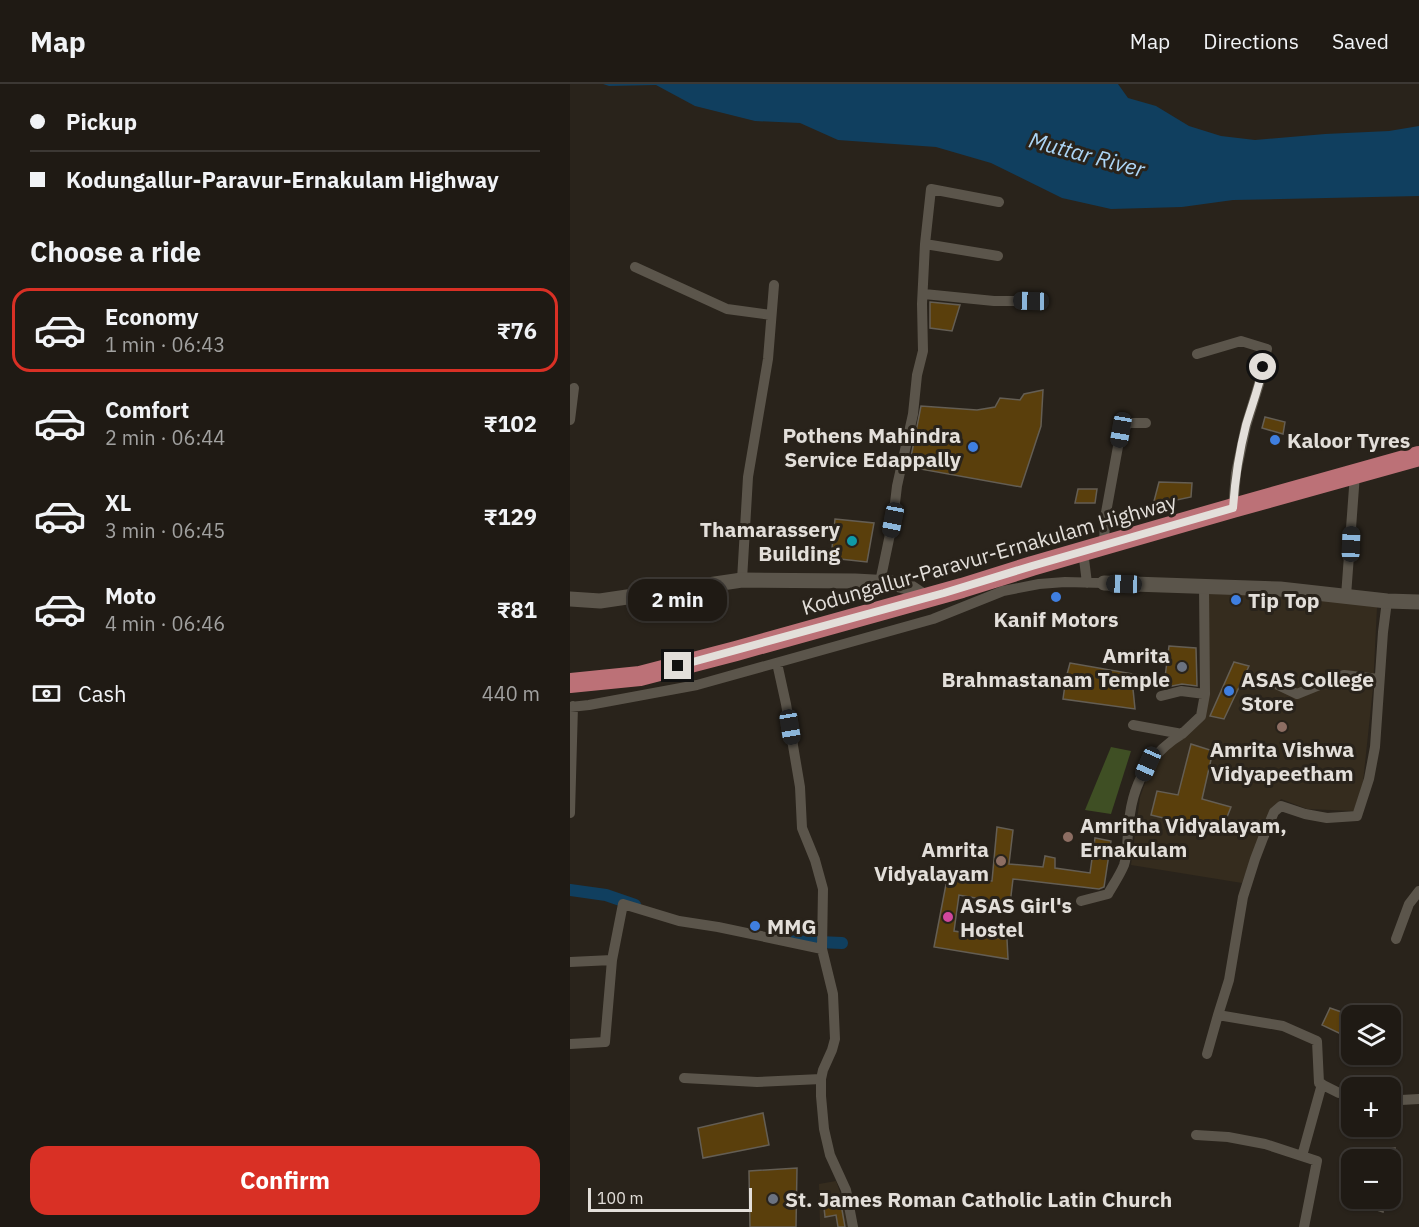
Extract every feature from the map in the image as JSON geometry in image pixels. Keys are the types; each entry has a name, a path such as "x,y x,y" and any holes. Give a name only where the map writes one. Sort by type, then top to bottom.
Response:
{"highway":[{"name":"Kodungallur-Paravur-Ernakulam Highway","path":"570,683 640,676 926,598 1002,584 1083,551 1419,456"}],"street":[{"path":"880,582 923,351 922,304 931,189 999,202"},
{"path":"925,244 998,256"},
{"path":"635,267 727,309 771,315"},
{"path":"742,580 748,477 768,359 774,285"},
{"path":"924,294 994,301 1031,301"},
{"path":"1197,354 1241,341 1267,349 1246,426 1236,473 1233,508"},
{"path":"570,420 574,387"},
{"path":"1104,545 1105,518 1121,430 1129,423 1146,423"},
{"path":"1346,596 1355,474"},
{"path":"1083,551 1087,583"},
{"path":"570,599 600,601 742,580 892,583 911,588 926,598"},
{"path":"570,813 572,707 697,685 933,619 1002,584 1039,585 1065,582 1280,589 1419,603"},
{"path":"1081,902 1108,894 1125,864 1129,818 1134,795 1148,764 1167,743 1182,734 1201,716 1205,693 1204,586"},
{"path":"1207,1054 1229,981 1244,897 1255,859 1274,812 1281,806 1327,818 1358,816 1369,779 1375,747 1387,601"},
{"path":"777,663 800,787 802,828 815,860 823,889 822,944 833,994 835,1039 821,1079 824,1129 830,1155 846,1190 853,1227"},
{"path":"1278,685 1297,694 1344,675 1379,679"},
{"path":"1161,696 1180,691 1205,693"},
{"path":"1133,725 1182,734"},
{"path":"1396,939 1409,904 1419,891"},
{"path":"570,1044 605,1042 612,960 623,904 679,921 822,944"},
{"path":"570,962 612,960"},
{"path":"1218,1015 1283,1026 1317,1041 1319,1083 1341,1093"},
{"path":"684,1078 757,1082 821,1079"},
{"path":"1302,1156 1322,1084"},
{"path":"1401,1100 1419,1099"},
{"path":"1196,1135 1228,1137 1265,1144 1317,1161 1304,1227"}],"shaded area":[{"name":"Amrita Vishwa Vidyapeetham","path":"1209,591 1279,594 1377,607 1373,688 1363,782 1354,811 1307,809 1281,799 1266,818 1242,883 1131,865 1140,797 1151,767 1168,747 1204,717"},
{"path":"836,1181 849,1217 850,1227 820,1227 819,1184"}],"green space":[{"path":"1111,747 1131,751 1111,814 1085,810"}],"water":[{"name":"Muttar River","path":"603,84 1118,84 1128,98 1156,106 1189,126 1221,136 1255,140 1389,131 1419,126 1419,196 1233,200 1182,207 1111,209 1062,198 991,163 936,147 838,140 800,123 755,121 695,106 656,85 609,86"}],"building":[{"path":"930,302 960,305 952,331 930,328"},
{"name":"Pothens Mahindra Service Edappally","path":"1043,390 1041,426 1021,487 909,467 921,406 977,410 995,407 1000,398 1020,400 1024,394"},
{"path":"1265,417 1285,422 1283,434 1262,428"},
{"path":"1159,482 1192,483 1191,497 1153,505"},
{"path":"1078,489 1097,489 1095,503 1075,503"},
{"name":"Thamarassery Building","path":"835,519 874,523 867,562 831,558"},
{"name":"Amrita Brahmastanam Temple","path":"1169,646 1196,648 1197,686 1164,685"},
{"name":"ASAS College Store","path":"1234,662 1249,666 1224,719 1210,716"},
{"path":"1070,663 1139,675 1133,689 1135,709 1063,699"},
{"path":"1191,744 1213,751 1202,799 1231,807 1221,832 1151,815 1157,791 1178,795"},
{"path":"997,827 1013,830 1009,864 1043,867 1045,856 1055,858 1055,868 1090,873 1095,838 1111,841 1104,887 1099,889 1013,879 1010,904 959,895 954,931 1007,939 1008,959 934,947 947,879 992,881"},
{"path":"1330,1008 1341,1012 1341,1034 1322,1025"},
{"path":"763,1113 769,1145 703,1158 698,1128"},
{"name":"St. James Roman Catholic Latin Church","path":"797,1168 796,1227 750,1227 749,1171"},
{"path":"841,1204 845,1227 838,1227 836,1215 825,1217 824,1207"}],"waterway":[{"path":"570,890 606,895 635,905"},
{"path":"795,941 842,943"}],"place":[{"name":"Kaloor Tyres","path":"1275,440"},
{"name":"Pothens Mahindra Service Edappally","path":"973,447"},
{"name":"Thamarassery Building","path":"852,541"},
{"name":"Kanif Motors","path":"1056,597"},
{"name":"Tip Top","path":"1236,600"},
{"name":"Amrita Brahmastanam Temple","path":"1182,667"},
{"name":"ASAS College Store","path":"1229,691"},
{"name":"Amrita Vishwa Vidyapeetham","path":"1282,727"},
{"name":"Amritha Vidyalayam, Ernakulam","path":"1068,837"},
{"name":"Amrita Vidyalayam","path":"1001,861"},
{"name":"ASAS Girl's Hostel","path":"948,917"},
{"name":"MMG","path":"755,926"},
{"name":"St. James Roman Catholic Latin Church","path":"773,1199"}],"route":[{"path":"678,666 944,593 1233,508 1236,473 1246,426 1263,367"}]}
